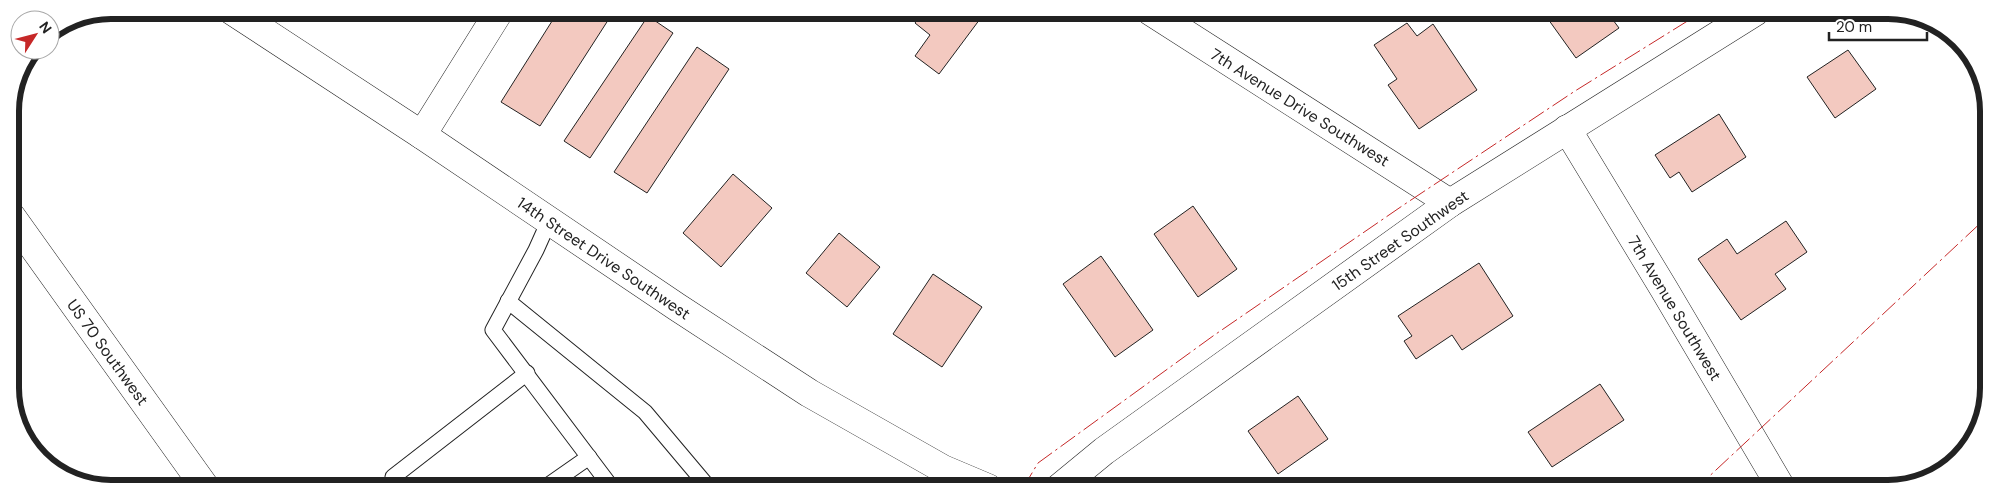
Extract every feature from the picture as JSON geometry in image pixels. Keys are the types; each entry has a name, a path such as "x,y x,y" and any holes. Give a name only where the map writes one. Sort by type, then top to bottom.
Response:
{"street":[{"name":"14th Street Drive Southwest","path":"244,19 422,135 677,307 809,393 943,469 969,480"},
{"path":"422,135 494,19"},
{"name":"7th Avenue Drive Southwest","path":"1162,19 1450,203"},
{"name":"15th Street Southwest","path":"1069,480 1104,451 1450,203 1743,19"},
{"name":"7th Avenue Southwest","path":"1567,129 1664,288 1777,480"},
{"name":"US 70 Southwest","path":"19,232 200,480"}],"lane":[{"path":"549,221 536,250 493,330 606,480"},
{"path":"508,301 646,412 702,480"},
{"path":"395,480 393,477 527,373"},
{"path":"557,480 589,457"}],"building":[{"path":"553,19 609,19 540,126 501,102"},
{"path":"646,19 652,19 673,33 590,158 564,141"},
{"path":"918,19 980,19 939,74 915,56 930,35 915,23"},
{"path":"1548,19 1612,19 1619,28 1576,58"},
{"path":"1407,23 1417,36 1433,24 1477,90 1419,129 1388,85 1397,79 1374,45"},
{"path":"697,47 729,69 647,193 614,172"},
{"path":"1848,50 1876,89 1835,118 1807,77"},
{"path":"1719,114 1746,157 1692,192 1679,172 1670,178 1655,155"},
{"path":"733,174 772,208 721,267 683,233"},
{"path":"1193,206 1237,269 1198,297 1154,234"},
{"path":"1786,221 1807,252 1775,274 1786,289 1741,320 1698,259 1727,239 1737,254"},
{"path":"839,233 880,267 847,307 806,273"},
{"path":"1101,256 1153,330 1115,357 1063,284"},
{"path":"1479,263 1513,316 1462,350 1452,335 1416,359 1404,341 1412,336 1398,316"},
{"path":"933,274 982,307 942,367 893,334"},
{"path":"1600,384 1624,420 1552,467 1528,432"},
{"path":"1298,396 1328,439 1278,474 1248,431"}],"power":[{"path":"1028,480 1038,463 1213,336 1405,204 1575,91 1691,19"},
{"path":"1705,480 1980,224"}]}
